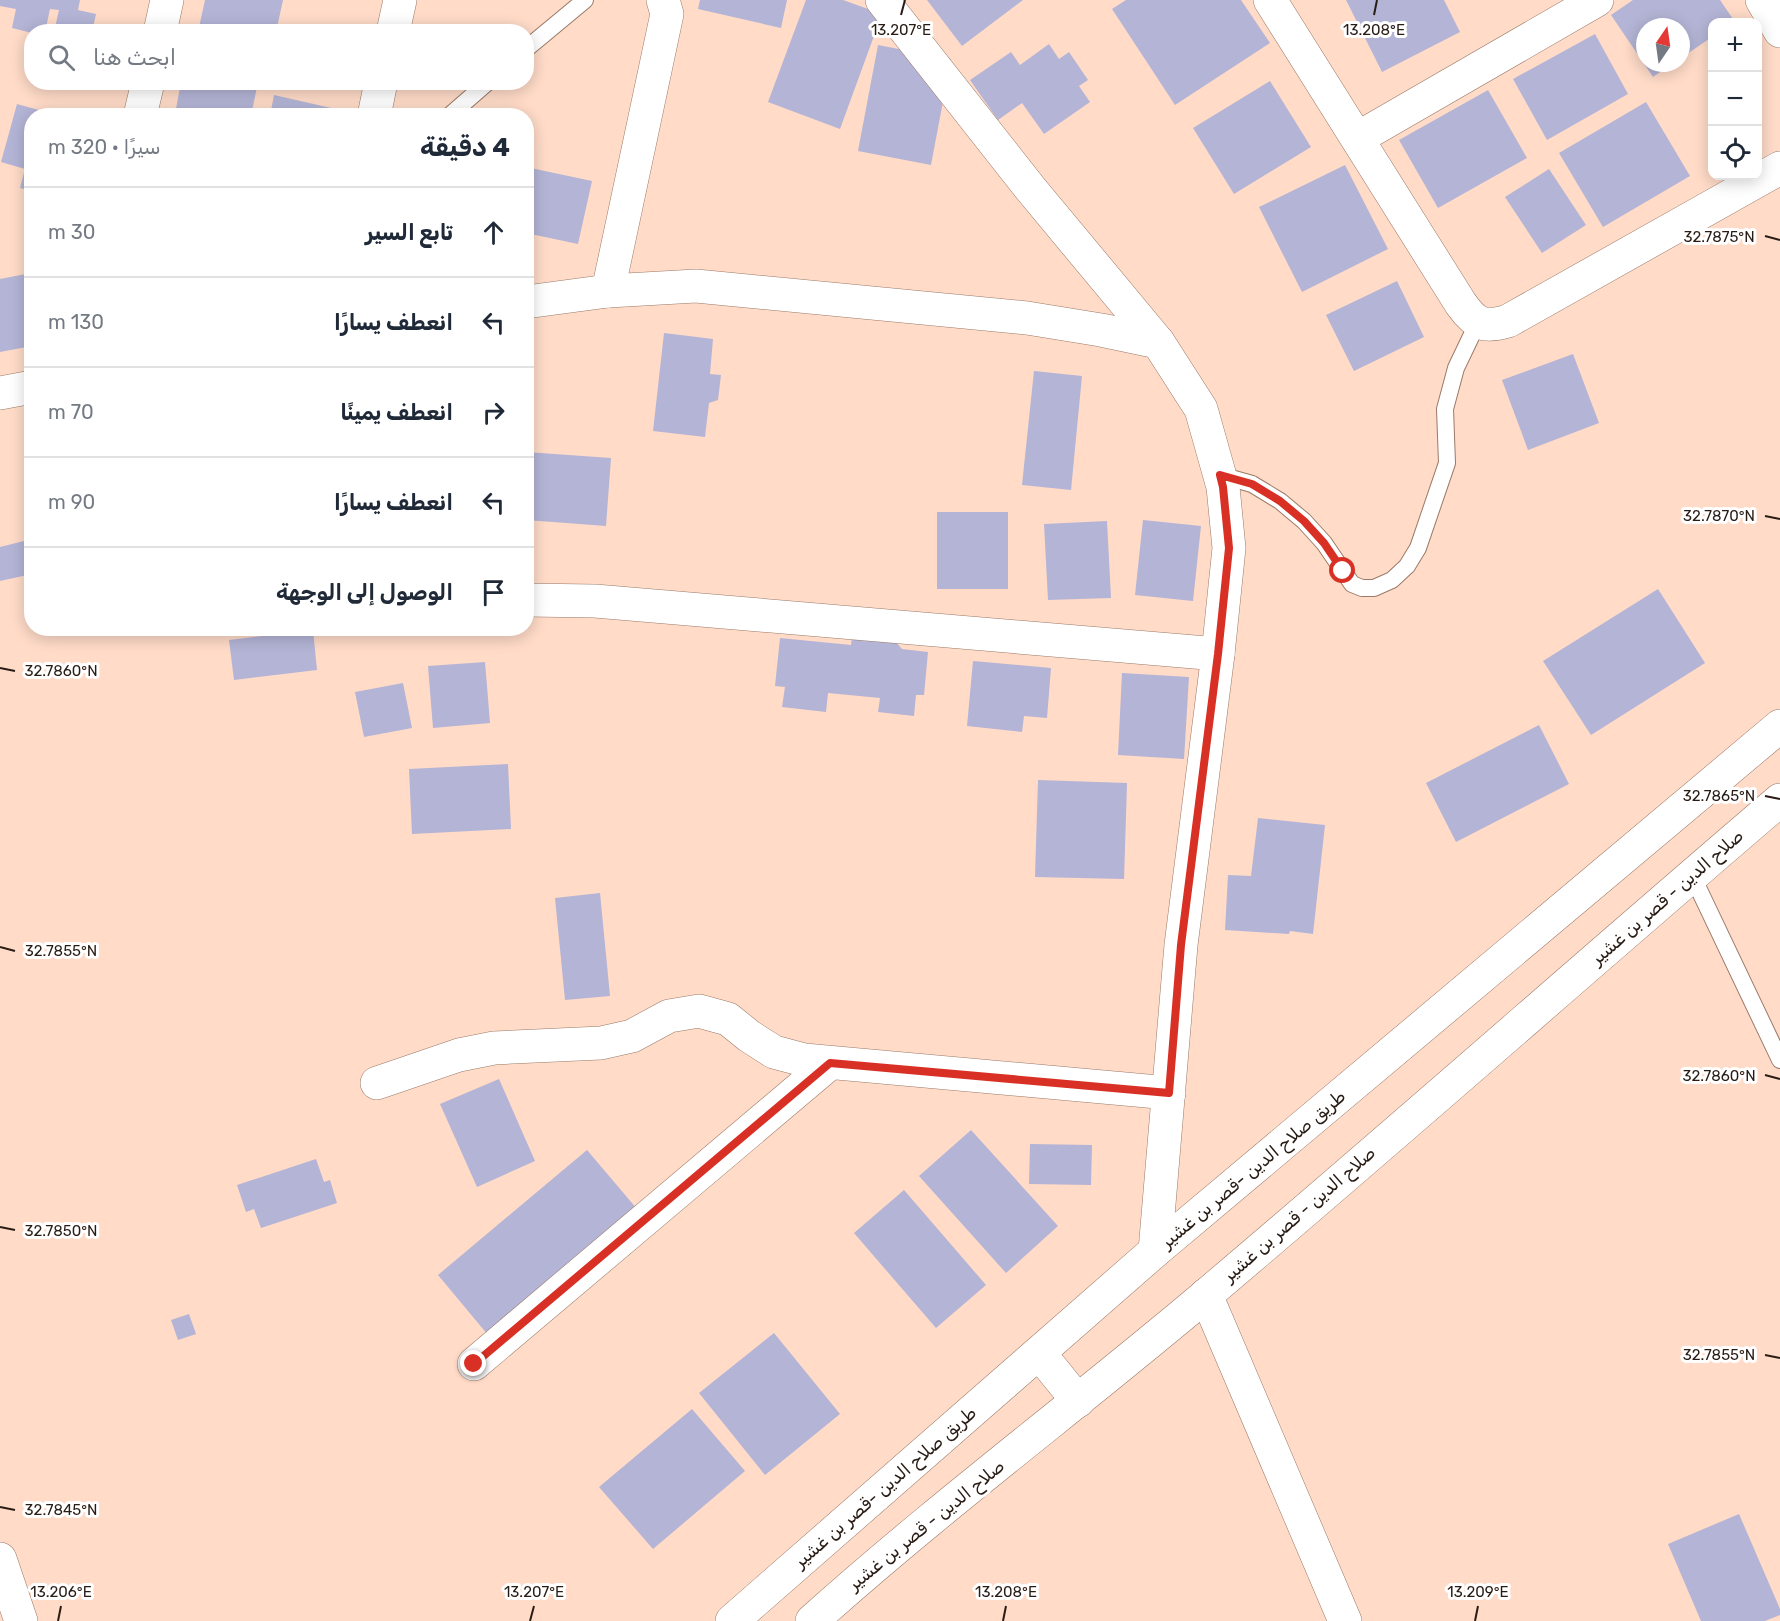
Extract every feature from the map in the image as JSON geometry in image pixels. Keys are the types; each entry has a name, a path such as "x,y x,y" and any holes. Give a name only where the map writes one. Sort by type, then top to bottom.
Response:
{"main road":[{"path":"162,24 167,0"},
{"path":"395,24 400,0"},
{"path":"608,291 668,14 663,0"},
{"path":"882,0 1022,179 1158,342 1201,409 1223,487 1229,548 1218,654 1181,945 1155,1251"},
{"path":"1270,0 1461,304 1478,322 1490,326 1508,321 1780,168"},
{"path":"1358,138 1597,0"},
{"path":"1762,0 1780,31"},
{"path":"142,108 146,90"},
{"path":"376,108 379,90"},
{"path":"534,301 608,291 696,286 1027,318 1158,342"},
{"path":"0,393 24,388"},
{"path":"534,600 596,600 1218,654"},
{"name":"طريق صلاح الدين -قصر بن غشير","path":"732,1621 1155,1251 1780,726"},
{"name":"صلاح الدين - قصر بن غشير","path":"812,1621 867,1572 1206,1295 1780,800"},
{"path":"377,1083 459,1055 495,1048 601,1043 632,1036 669,1016 699,1011 728,1019 774,1052 804,1060 1169,1093"},
{"path":"474,1364 830,1063"},
{"path":"1206,1295 1345,1621"},
{"path":"1039,1353 1078,1401"},
{"path":"0,1559 21,1621"}],"lane":[{"path":"534,43 585,0"},
{"path":"458,108 479,90"},
{"path":"1220,475 1252,484 1280,501 1304,521 1324,543 1352,584 1362,588 1374,588 1392,580 1407,566 1418,548 1447,463 1445,409 1456,368 1478,322"},
{"path":"1692,875 1780,1060"}],"building":[{"path":"0,0 80,0 78,10 96,14 94,24 56,24 59,10 50,9 47,24 24,24 24,31 12,28 16,9 0,6"},
{"path":"205,0 283,0 278,24 200,24"},
{"path":"700,0 787,0 781,28 698,9"},
{"path":"806,0 843,0 882,14 840,129 768,102"},
{"path":"927,0 1023,0 962,46"},
{"path":"1126,0 1241,0 1270,43 1175,105 1112,9"},
{"path":"1346,0 1444,0 1460,32 1382,72"},
{"path":"1633,0 1720,0 1732,18 1708,18 1708,40 1690,52 1690,18 1636,18 1636,52 1611,15"},
{"path":"1595,34 1628,94 1547,140 1513,79"},
{"path":"1049,44 1059,59 1069,52 1088,80 1079,86 1090,102 1044,134 1022,103 998,120 970,80 1011,52 1020,65"},
{"path":"878,45 951,59 931,165 858,151"},
{"path":"1650,72 1660,72 1653,77"},
{"path":"1270,81 1311,147 1234,194 1193,128"},
{"path":"180,90 256,90 253,108 176,108"},
{"path":"1488,90 1527,158 1438,208 1399,140"},
{"path":"274,95 331,108 272,108"},
{"path":"1646,102 1690,176 1603,227 1559,153"},
{"path":"17,104 32,108 24,108 24,169 1,162"},
{"path":"1345,165 1388,249 1302,292 1259,207"},
{"path":"534,169 592,181 578,244 534,235"},
{"path":"1549,169 1586,225 1542,253 1505,197"},
{"path":"24,173 24,189 20,188"},
{"path":"24,274 24,348 0,352 0,279"},
{"path":"1397,281 1424,337 1354,371 1326,315"},
{"path":"664,333 713,339 710,374 721,375 718,400 709,403 705,437 653,431"},
{"path":"1573,354 1599,423 1528,450 1502,380"},
{"path":"1034,371 1082,376 1071,490 1022,485"},
{"path":"534,453 611,458 606,526 534,521"},
{"path":"937,512 1008,512 1008,589 937,589"},
{"path":"1143,520 1201,526 1193,601 1135,595"},
{"path":"1107,521 1111,598 1048,600 1044,524"},
{"path":"24,541 24,576 0,581 0,547"},
{"path":"1658,589 1705,663 1591,735 1543,661"},
{"path":"263,636 314,636 317,670 234,680 229,640"},
{"path":"852,637 895,641 902,649 928,652 924,695 916,695 914,716 878,712 880,698 828,693 826,712 782,707 785,687 775,686 780,638 851,645"},
{"path":"973,661 1051,668 1047,718 1024,716 1022,732 967,726"},
{"path":"485,662 490,723 433,728 428,666"},
{"path":"1122,673 1189,677 1184,759 1118,755"},
{"path":"403,683 412,728 364,737 355,692"},
{"path":"1539,725 1569,784 1456,842 1426,783"},
{"path":"508,764 511,829 412,834 409,769"},
{"path":"1038,780 1127,783 1124,879 1035,877"},
{"path":"1258,818 1325,825 1313,934 1290,931 1289,934 1225,930 1228,875 1251,876"},
{"path":"600,893 610,996 565,1000 555,898"},
{"path":"499,1079 535,1161 477,1187 440,1104"},
{"path":"971,1130 1058,1226 1006,1273 919,1176"},
{"path":"1030,1144 1092,1145 1091,1185 1029,1184"},
{"path":"587,1150 643,1216 493,1341 438,1275"},
{"path":"316,1159 324,1182 330,1180 337,1203 261,1228 254,1209 246,1212 237,1185"},
{"path":"904,1190 986,1285 936,1328 854,1233"},
{"path":"189,1314 196,1334 178,1340 171,1320"},
{"path":"774,1333 840,1414 765,1475 699,1393"},
{"path":"692,1409 745,1471 653,1549 599,1487"},
{"path":"1739,1514 1780,1609 1780,1615 1765,1621 1701,1621 1668,1544"}],"route":[{"path":"474,1364 830,1063 1169,1093 1181,945 1218,654 1229,548 1220,475 1252,484 1280,501 1304,521 1324,543 1343,571"}]}
